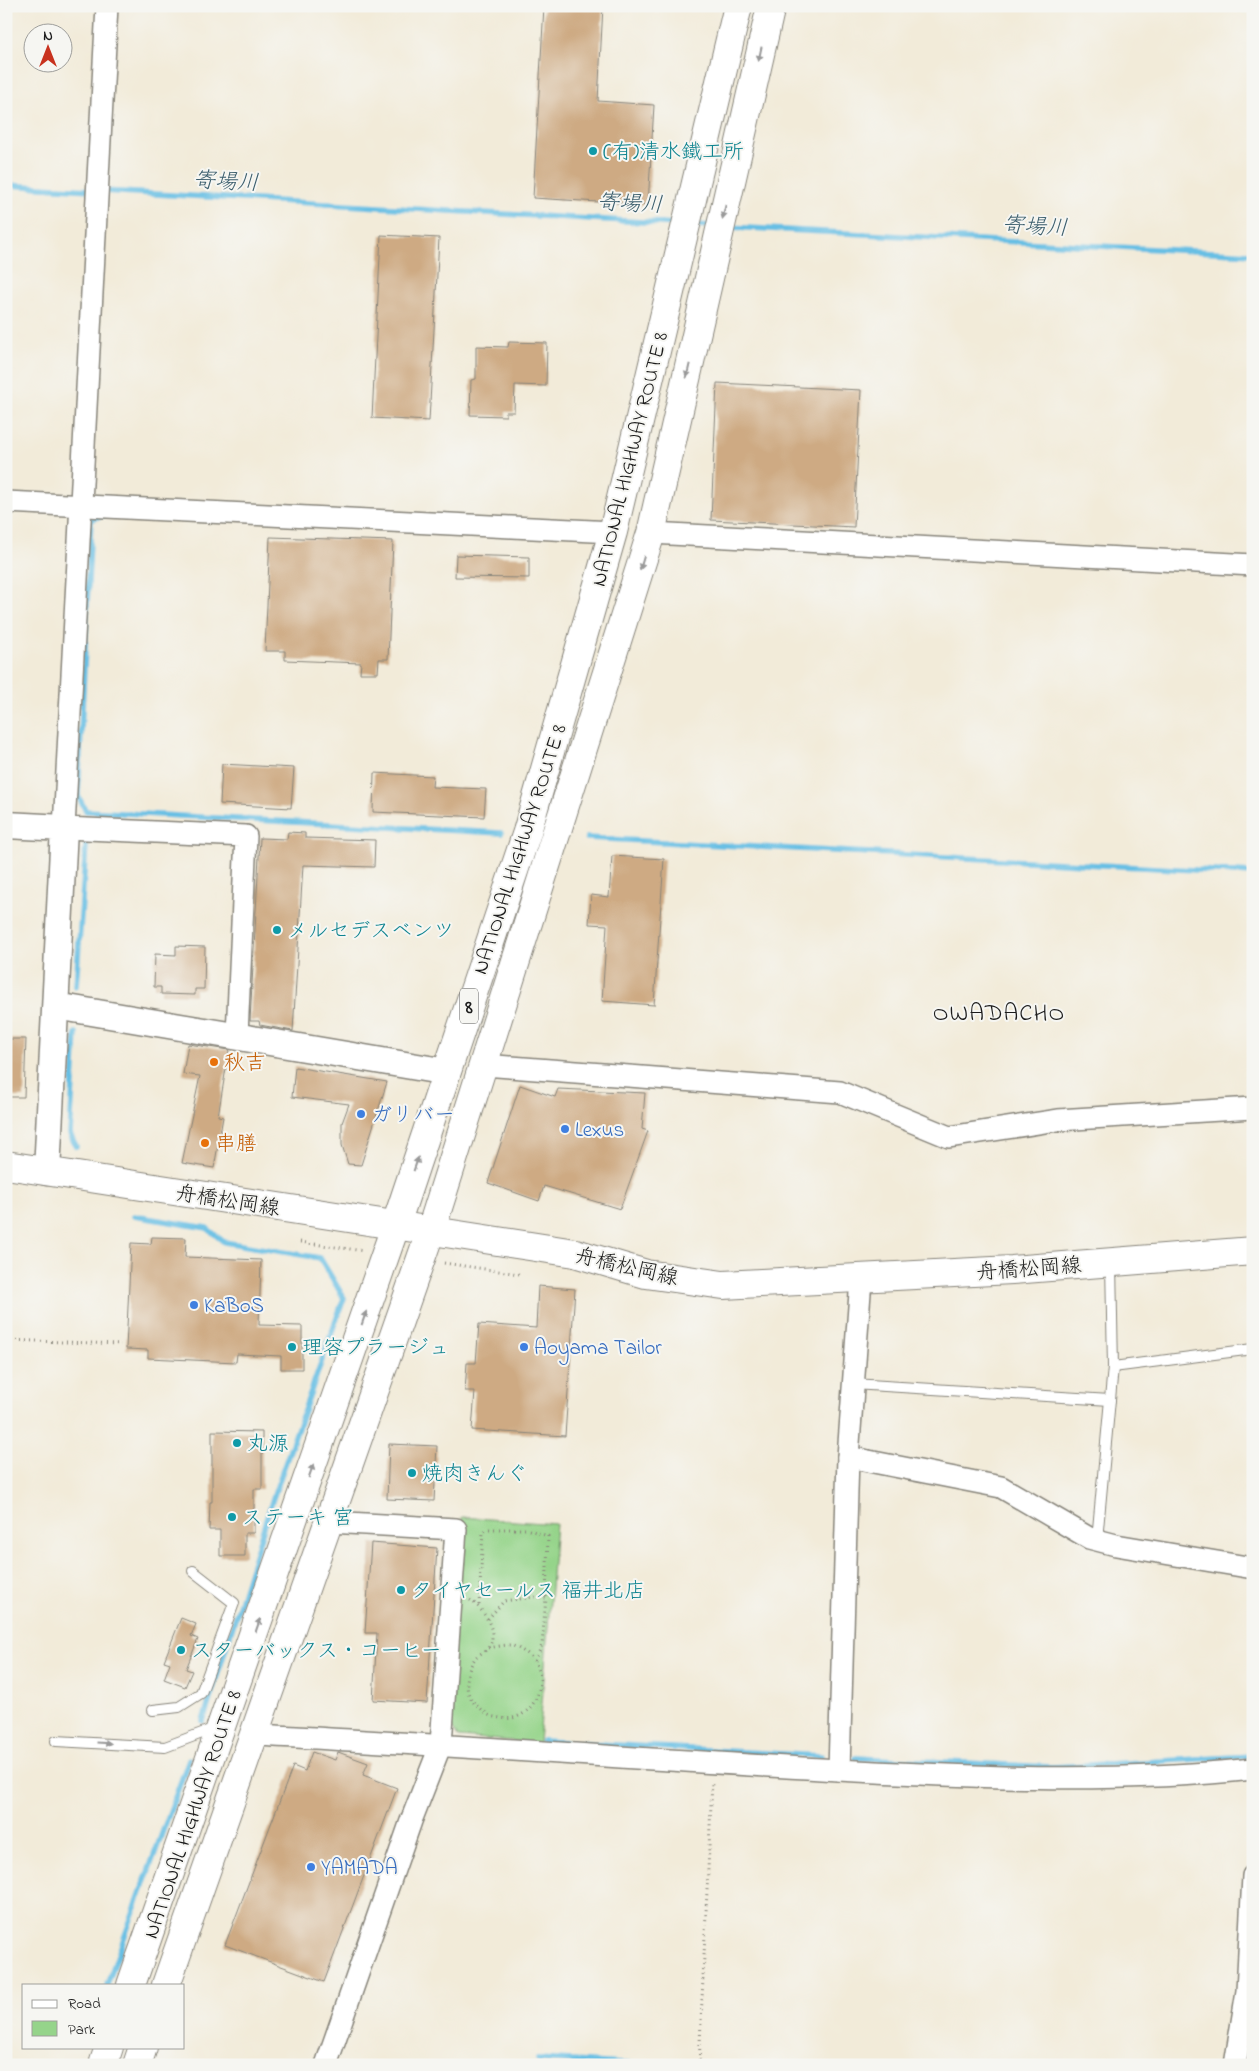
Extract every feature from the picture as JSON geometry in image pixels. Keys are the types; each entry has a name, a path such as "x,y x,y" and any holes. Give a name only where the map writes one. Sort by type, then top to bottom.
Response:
{"main road":[{"name":"NATIONAL HIGHWAY ROUTE 8","path":"131,1984 228,1713 395,1227 526,832 613,532 738,6"},
{"name":"NATIONAL HIGHWAY ROUTE 8","path":"166,1984 431,1230 651,533 771,6"},
{"name":"舟橋松岡線","path":"6,1165 395,1227 431,1230 574,1253 646,1274 723,1285 861,1279 1253,1250"},
{"path":"103,2065 109,2048"},
{"path":"137,2065 144,2048"}],"street":[{"path":"47,1172 107,6"},
{"path":"6,502 613,532"},
{"path":"651,533 1253,565"},
{"path":"6,825 246,836 237,1035"},
{"path":"56,1006 237,1035 447,1072"},
{"path":"484,1065 840,1092 949,1137 1058,1120 1253,1108"},
{"path":"839,1770 848,1457 861,1279"},
{"path":"848,1457 1001,1488 1089,1538 1253,1568"},
{"path":"326,2065 411,1820 441,1744 456,1529 329,1522"},
{"path":"255,1735 441,1744 713,1764 903,1775 1083,1778 1194,1775 1253,1769"},
{"path":"1235,2065 1250,1990 1253,1876"}],"lane":[{"path":"1097,1540 1113,1367 1110,1262"},
{"path":"1113,1367 1253,1349"},
{"path":"853,1384 1110,1400"},
{"path":"154,1710 179,1707 202,1693 234,1603 193,1571"},
{"path":"56,1741 164,1747 210,1730 228,1713"}],"path":[{"path":"6,1340 121,1344"},
{"path":"479,1606 483,1532 488,1529 526,1529 548,1536 542,1645 535,1660"},
{"path":"488,1618 504,1601 534,1597 546,1598"},
{"path":"466,1598 479,1606 488,1618 492,1640 488,1648 477,1656 468,1671 467,1688 472,1701 489,1716 506,1719 520,1716 535,1703 541,1682 535,1660 528,1653 512,1645 488,1648"},
{"path":"699,2065 713,1764"}],"green space":[{"path":"462,1517 556,1524 539,1743 458,1737 447,1720"}],"building":[{"name":"(有)清水鐵工所","path":"544,6 603,6 598,101 654,105 648,205 533,198"},
{"path":"381,235 439,238 429,421 372,418"},
{"path":"509,342 547,343 546,386 515,385 514,412 506,412 506,416 470,415 471,380 476,379 476,346 508,347"},
{"path":"717,383 861,390 854,527 711,520"},
{"path":"270,537 393,541 388,659 379,659 378,673 360,673 361,663 285,660 285,651 265,651"},
{"path":"456,555 529,557 529,578 455,577"},
{"path":"222,764 294,768 291,808 220,804"},
{"path":"374,773 433,776 432,787 486,789 484,817 373,812"},
{"name":"メルセデスベンツ","path":"288,832 305,833 305,838 375,840 374,867 303,865 293,1031 260,1025 259,1021 250,1021 260,838 287,839"},
{"path":"612,856 664,859 654,1005 602,1001 607,925 589,924 591,895 609,897"},
{"path":"176,946 205,947 204,989 195,989 195,995 161,994 161,987 154,987 155,954 176,955"},
{"path":"6,1039 26,1039 24,1097 6,1097"},
{"path":"188,1044 229,1050 218,1116 223,1117 214,1168 182,1163 200,1076 183,1074"},
{"name":"ガリバー","path":"295,1067 387,1082 361,1165 348,1164 342,1145 342,1123 349,1104 292,1097"},
{"path":"520,1085 555,1097 558,1089 645,1093 642,1129 648,1131 620,1209 544,1186 539,1201 488,1183"},
{"name":"KaBoS","path":"152,1237 186,1238 185,1257 261,1260 259,1325 302,1326 302,1369 281,1369 281,1356 237,1354 236,1362 148,1358 148,1350 126,1349 131,1243 151,1244"},
{"name":"Aoyama Tailor","path":"538,1286 575,1289 565,1436 472,1430 475,1391 465,1391 467,1363 476,1363 479,1324 536,1328"},
{"path":"212,1431 262,1432 262,1489 254,1489 254,1533 245,1533 245,1556 220,1556 220,1530 209,1530 210,1502 212,1502"},
{"name":"焼肉きんぐ","path":"389,1444 437,1446 434,1501 387,1499"},
{"name":"タイヤセールス 福井北店","path":"371,1543 437,1548 427,1703 373,1700 377,1633 365,1633"},
{"name":"スターバックス・コーヒー","path":"181,1618 196,1624 191,1636 198,1639 186,1669 192,1671 185,1687 164,1679 170,1663 164,1661"},
{"name":"YAMADA","path":"312,1752 335,1760 338,1752 368,1763 363,1775 397,1788 324,1982 225,1945 293,1766 305,1771"}],"waterway":[{"name":"寄場川","path":"6,185 92,190"},
{"name":"寄場川","path":"102,191 679,224"},
{"name":"寄場川","path":"693,225 714,226"},
{"name":"寄場川","path":"728,227 1253,254"},
{"path":"104,515 91,519 78,796 86,811 501,833"},
{"path":"587,838 1253,873"},
{"path":"76,986 86,845"},
{"path":"76,1033 70,1134 76,1146"},
{"path":"134,1216 207,1228 224,1242 320,1258 344,1298 273,1498 203,1721"},
{"path":"543,1741 821,1756"},
{"path":"856,1758 1052,1767 1253,1756"},
{"path":"107,1984 189,1759"},
{"path":"538,2059 640,2065"}],"place":[{"name":"(有)清水鐵工所","path":"593,151"},
{"name":"メルセデスベンツ","path":"277,930"},
{"name":"秋吉","path":"214,1062"},
{"name":"ガリバー","path":"361,1114"},
{"name":"Lexus","path":"565,1129"},
{"name":"串膳","path":"205,1143"},
{"name":"KaBoS","path":"194,1305"},
{"name":"理容プラージュ","path":"292,1347"},
{"name":"Aoyama Tailor","path":"524,1347"},
{"name":"丸源","path":"237,1443"},
{"name":"焼肉きんぐ","path":"412,1473"},
{"name":"ステーキ 宮","path":"232,1517"},
{"name":"タイヤセールス 福井北店","path":"401,1590"},
{"name":"スターバックス・コーヒー","path":"181,1650"},
{"name":"YAMADA","path":"311,1867"}],"district":[{"name":"OWADACHO","path":"999,1012"}]}
